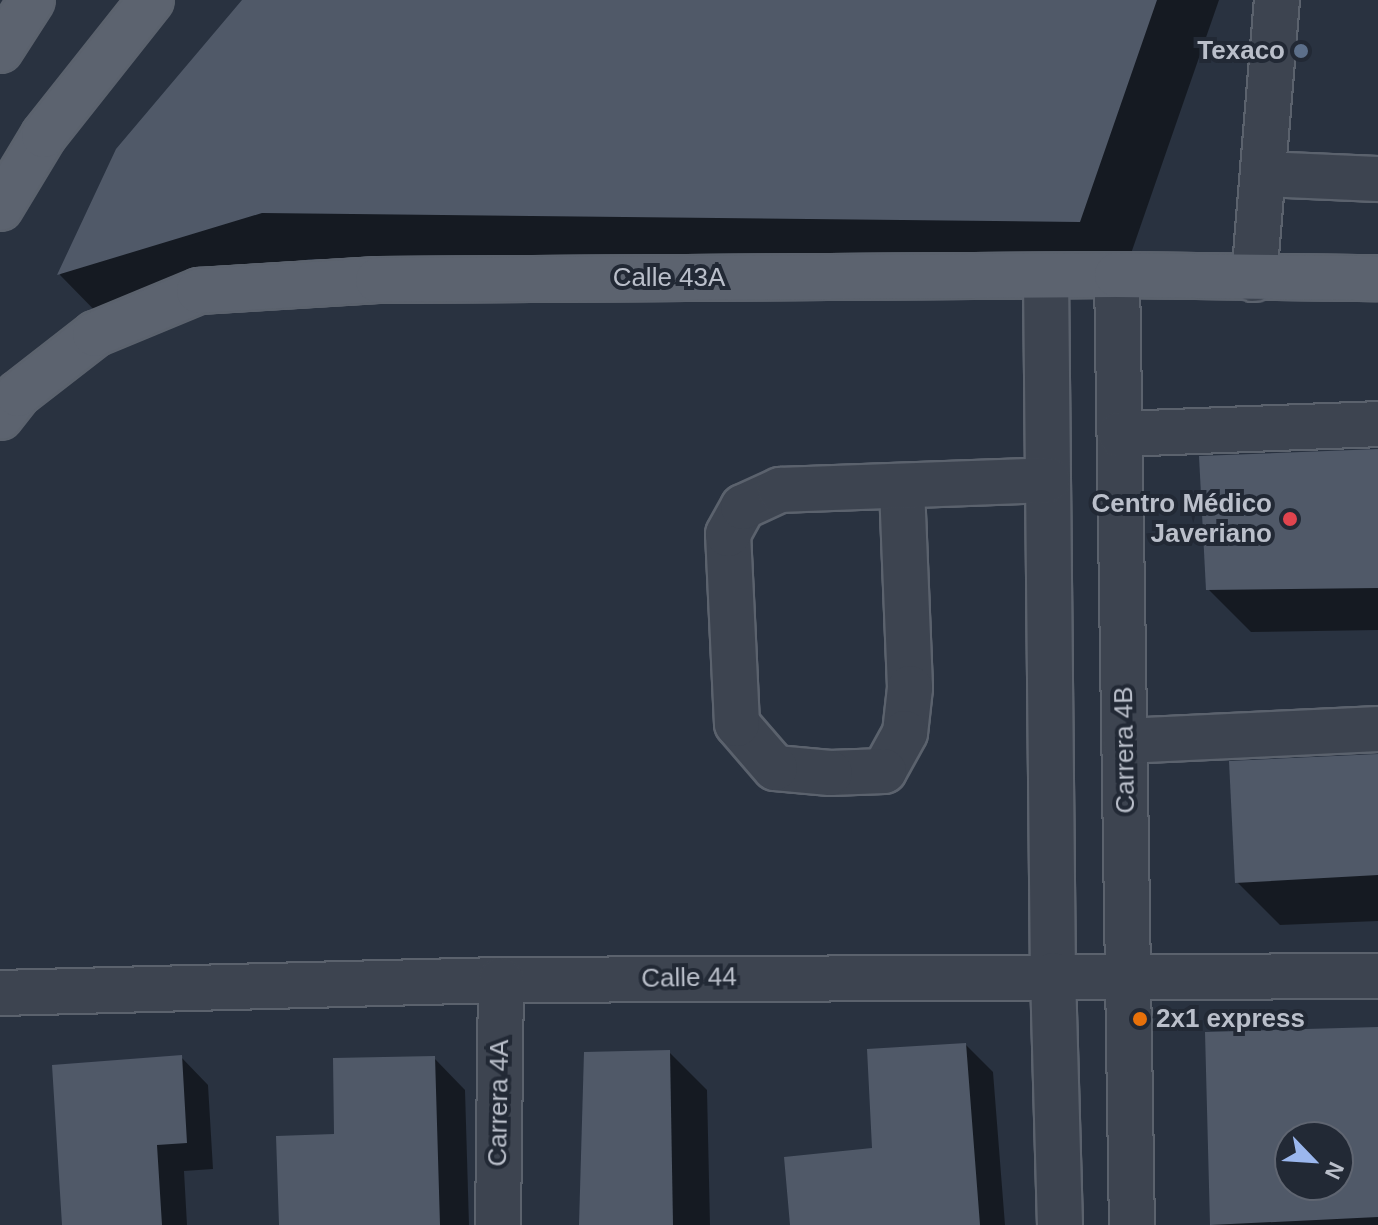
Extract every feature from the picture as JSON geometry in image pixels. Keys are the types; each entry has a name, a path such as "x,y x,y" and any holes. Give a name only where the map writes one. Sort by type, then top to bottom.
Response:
{"main road":[{"path":"0,50 32,0"},
{"path":"0,208 44,135 151,0"},
{"name":"Calle 43A","path":"0,417 18,394 95,334 199,291 378,280 1117,275 1254,279 1378,278"}],"street":[{"path":"1254,279 1277,0"},
{"path":"1263,174 1378,179"},
{"name":"Carrera 4B","path":"1117,275 1132,1225"},
{"path":"1046,276 1053,975 1060,1225"},
{"path":"1120,434 1378,424"},
{"path":"902,488 910,688 905,733 884,771 830,773 775,768 737,724 728,534 743,507 780,490 902,488 1048,480"},
{"path":"1125,741 1378,729"},
{"name":"Calle 44","path":"0,993 501,980 1053,975 1378,976"},
{"name":"Carrera 4A","path":"498,1225 501,980"}],"building":[{"path":"242,0 1157,0 1080,222 262,213 57,275 116,149"},
{"name":"Centro Médico Javeriano","path":"1378,449 1378,588 1206,590 1199,456"},
{"path":"1378,754 1378,875 1235,883 1229,761"},
{"path":"1378,1027 1378,1217 1210,1225 1205,1032"},
{"path":"966,1043 980,1225 790,1225 784,1157 872,1148 867,1049"},
{"path":"670,1050 673,1225 579,1225 584,1052"},
{"path":"182,1055 187,1143 157,1145 162,1225 62,1225 52,1065"},
{"path":"435,1056 440,1225 279,1225 276,1136 334,1134 333,1058"}],"place":[{"name":"Texaco","path":"1301,51"},
{"name":"Centro Médico Javeriano","path":"1290,519"},
{"name":"2x1 express","path":"1140,1019"}]}
